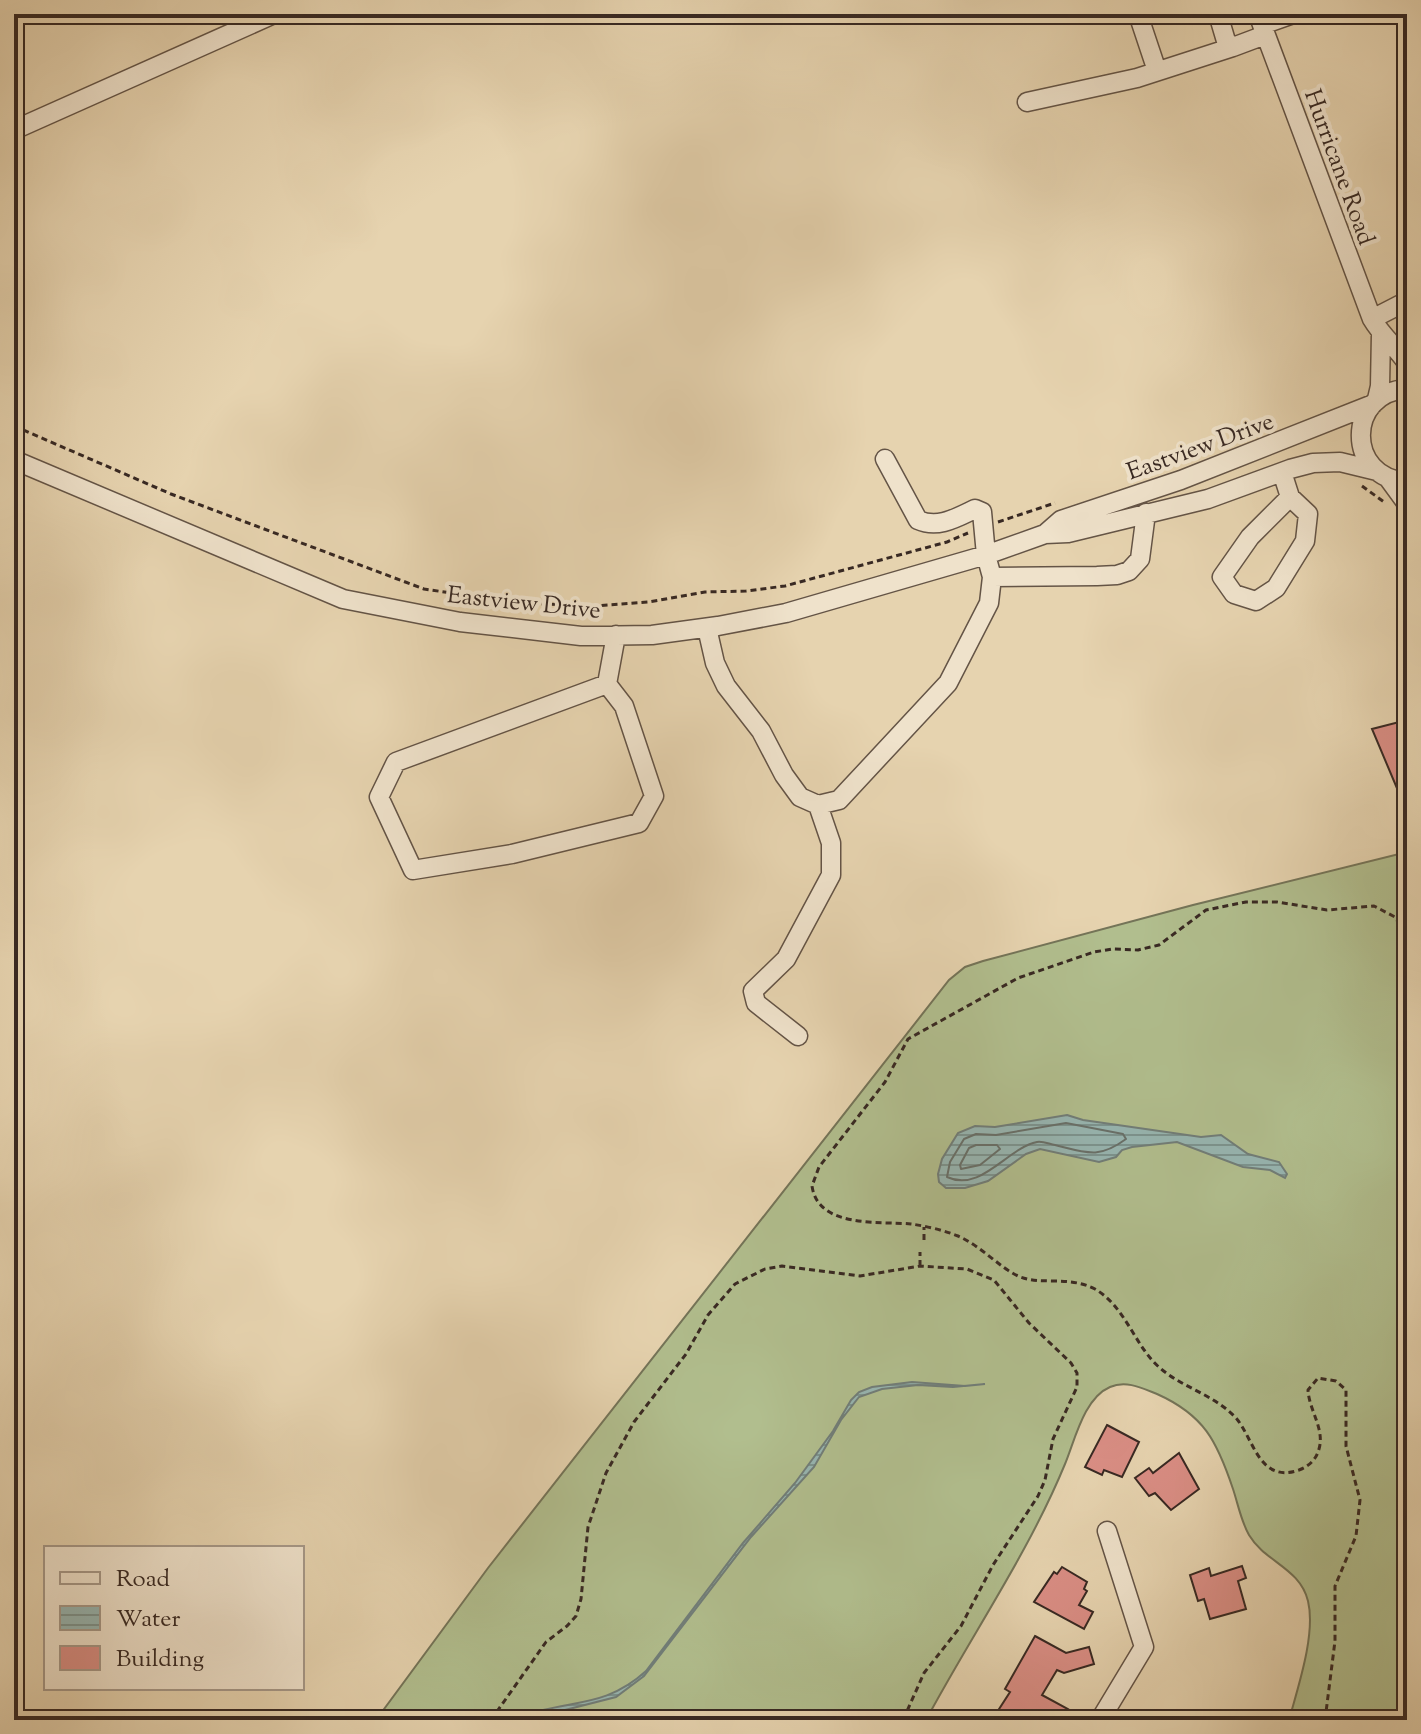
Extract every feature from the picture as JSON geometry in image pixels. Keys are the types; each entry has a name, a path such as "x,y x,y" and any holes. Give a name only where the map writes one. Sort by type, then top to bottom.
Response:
{"street":[{"path":"14,130 274,14"},
{"path":"1138,14 1157,71"},
{"path":"1218,14 1226,41 1233,47"},
{"path":"1027,102 1157,71 1233,47 1262,24 1293,14"},
{"name":"Hurricane Road","path":"1262,24 1376,326 1380,386 1375,402 1363,420 1361,439 1366,457 1383,475"},
{"path":"1376,326 1407,301"},
{"name":"Hurricane Road","path":"1376,326 1407,363"},
{"name":"Eastview Drive","path":"1045,534 1061,520 1181,480 1375,402 1395,390 1407,389"},
{"path":"707,628 715,663 731,694 761,731 784,775 800,797 818,805 839,800 948,683 989,603 992,577 986,555 982,512 975,509 950,521 927,524 918,520 885,459"},
{"name":"Eastview Drive","path":"14,460 343,599 460,622 581,636 652,635 786,613 986,555 1045,534 1068,533 1208,499 1282,472 1323,462 1340,462 1407,482"},
{"path":"1282,472 1290,497 1308,514 1305,541 1276,588 1256,601 1234,594 1222,577 1250,537 1290,497"},
{"path":"1383,475 1398,505"},
{"path":"992,577 1097,576 1129,571 1140,559 1146,513"},
{"path":"607,684 396,762 379,797 413,870 512,854 639,823 654,796 624,706 607,684 616,635"},
{"path":"798,1036 756,1003 753,991 786,959 831,875 831,843 818,805"},
{"path":"1100,1720 1144,1647 1107,1531"}],"path":[{"path":"14,426 171,494 424,589 519,603 593,606 785,586 947,542 985,526 1064,501"},
{"path":"1352,482 1398,505"},
{"path":"1325,1720 1335,1641 1335,1586 1356,1536 1360,1500 1346,1446 1346,1390 1327,1378 1318,1378 1313,1383 1308,1396 1320,1433 1320,1446 1315,1458 1309,1465 1290,1472 1271,1469 1263,1463 1236,1418 1203,1393 1158,1367 1117,1308 1101,1293 1073,1281 1019,1277 970,1242 924,1226 844,1218 825,1208 812,1191 813,1178 885,1082 904,1044 914,1035 1018,978 1094,952 1138,950 1159,945 1197,916 1230,904 1277,902 1327,910 1374,906 1395,917 1407,945"},
{"path":"924,1226 924,1240"},
{"path":"920,1252 920,1266"},
{"path":"491,1720 546,1642 576,1616 581,1599 588,1527 606,1473 634,1422 686,1354 719,1300 735,1284 748,1276 782,1266 860,1276 920,1266 967,1269 994,1280 1029,1323 1071,1363 1078,1380 1053,1439 1045,1480 1038,1496 993,1565 961,1626 924,1673 903,1720"}],"green space":[{"path":"1407,852 1407,1720 1289,1720 1310,1629 1304,1590 1249,1535 1221,1457 1207,1431 1173,1402 1122,1384 1101,1392 1087,1410 1034,1530 926,1720 376,1720 488,1568 949,980 965,967 983,961"}],"water":[{"path":"1067,1115 1201,1137 1221,1135 1248,1154 1279,1162 1287,1174 1285,1178 1270,1170 1243,1167 1177,1142 1132,1147 1122,1150 1116,1157 1099,1162 1040,1149 1026,1154 988,1181 965,1188 946,1188 939,1182 942,1159 958,1133 975,1126 995,1127"},
{"path":"912,1382 964,1386 918,1385 882,1389 859,1397 841,1420 814,1467 751,1537 644,1676 616,1697 516,1720 550,1708 613,1693 646,1671 743,1543 795,1483 833,1431 851,1400 859,1392 872,1387"}],"building":[{"path":"1407,720 1407,812 1372,729"},
{"path":"1107,1425 1139,1442 1122,1477 1104,1470 1102,1475 1085,1467"},
{"path":"1179,1453 1199,1489 1171,1510 1155,1493 1149,1496 1135,1478 1149,1468 1153,1473"},
{"path":"1242,1566 1246,1578 1238,1581 1246,1609 1210,1619 1204,1599 1198,1601 1190,1575 1209,1568 1211,1576"},
{"path":"1062,1567 1087,1582 1084,1589 1087,1591 1079,1605 1093,1612 1084,1629 1034,1602 1054,1572 1057,1574"},
{"path":"1035,1636 1066,1653 1089,1647 1094,1664 1064,1673 1057,1670 1042,1695 1068,1709 1061,1720 1049,1720 1039,1714 1036,1720 992,1720 1010,1692 1005,1689"}]}
